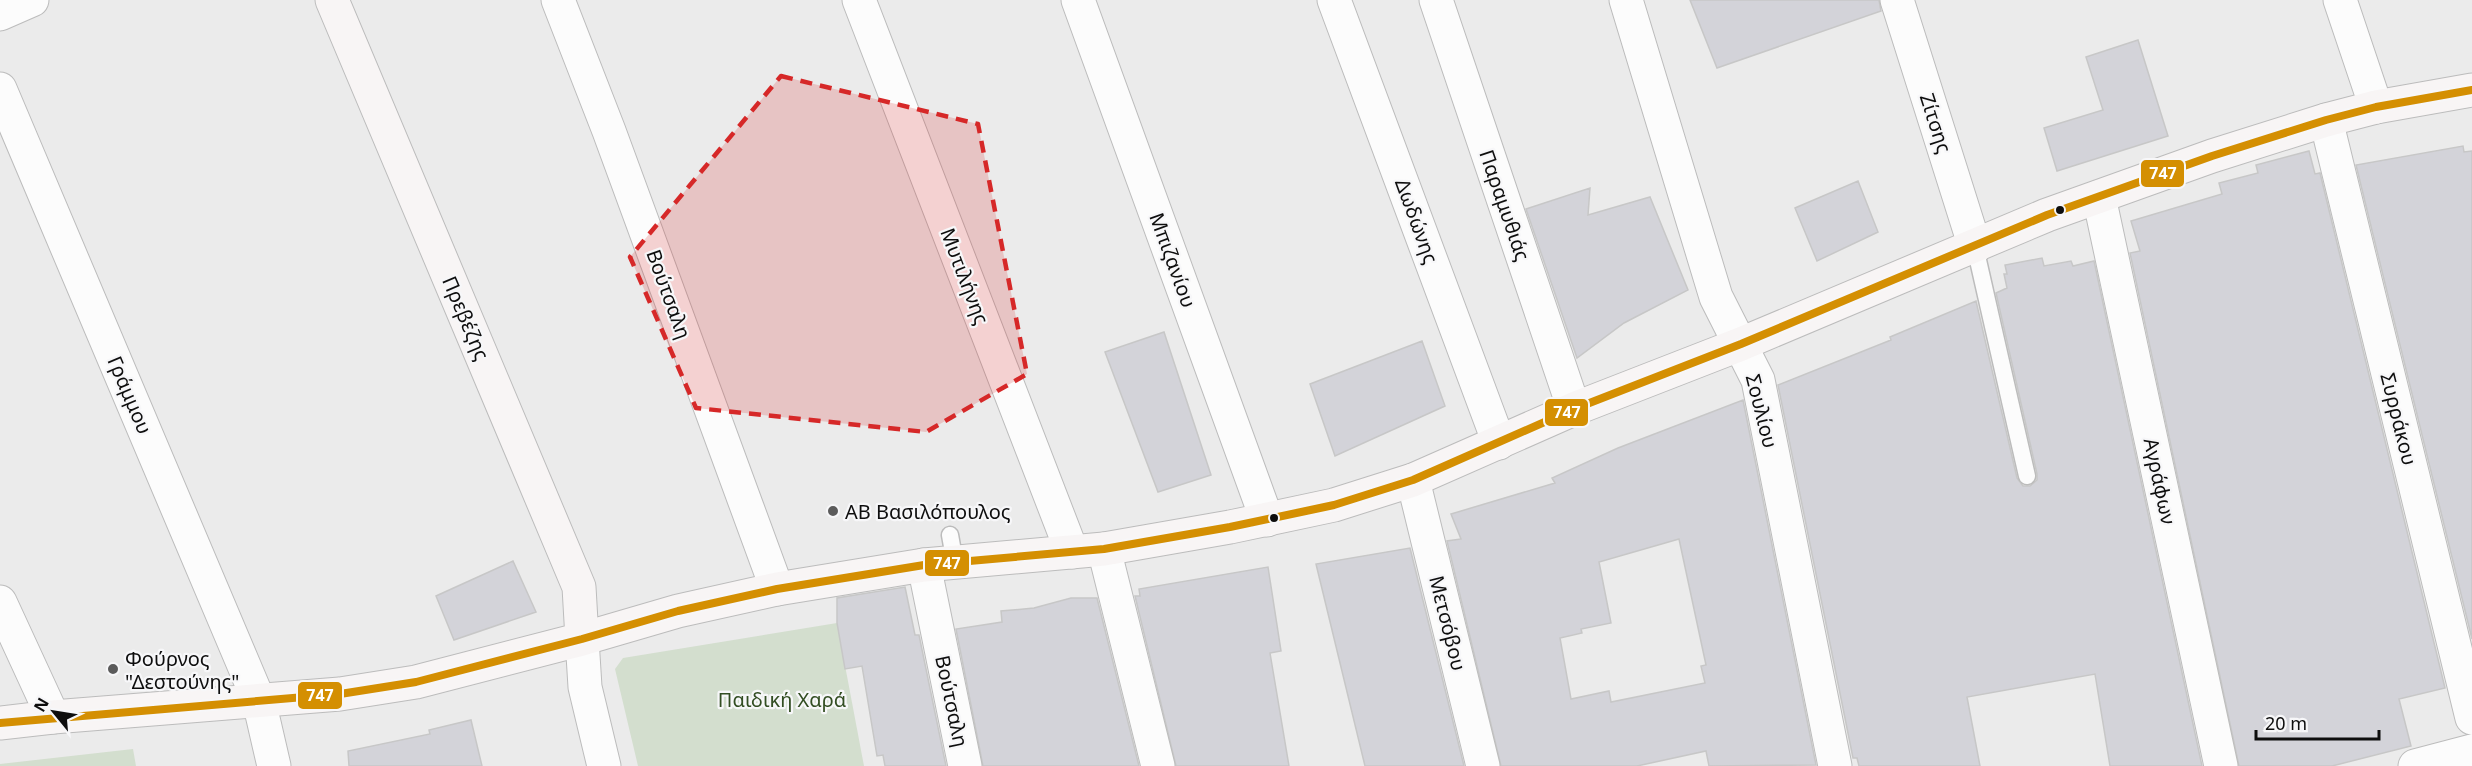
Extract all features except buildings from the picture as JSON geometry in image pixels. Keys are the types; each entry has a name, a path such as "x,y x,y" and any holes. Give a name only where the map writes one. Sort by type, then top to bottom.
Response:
{"street":[{"path":"0,14 32,0"},
{"name":"Πρεβέζης","path":"332,0 579,587 582,639"},
{"name":"Βούτσαλη","path":"558,0 609,131 777,589"},
{"name":"Μυτιλήνης","path":"859,0 1072,552"},
{"name":"Μπιζανίου","path":"1078,0 1267,520"},
{"name":"Δωδώνης","path":"1334,0 1499,443"},
{"name":"Παραμυθιάς","path":"1436,0 1574,409"},
{"name":"Σουλίου","path":"1626,0 1716,297 1758,380 1834,766"},
{"name":"Ζίτσης","path":"1896,0 1975,247"},
{"path":"2340,0 2376,107"},
{"name":"Γράμμου","path":"0,89 259,701 274,766"},
{"path":"0,723 340,694 416,682 582,639 678,611 943,554 1072,552 1104,549 1267,520 1334,505 1413,480 1574,409 1741,344 2047,215 2212,156 2326,120 2376,107 2472,90"},
{"name":"Συρράκου","path":"2326,120 2472,718"},
{"name":"Αγράφων","path":"2099,197 2221,766"},
{"name":"Μετσόβου","path":"1413,480 1483,766"},
{"path":"1104,549 1158,766"},
{"name":"Βούτσαλη","path":"943,554 965,766"},
{"path":"0,602 53,717"},
{"path":"582,639 585,687 604,766"},
{"path":"2415,766 2472,751"}],"lane":[{"path":"1975,247 2027,476"}],"highlighted area":[{"path":"781,76 978,124 1027,374 926,432 696,408 630,257"}],"green space":[{"name":"Παιδική Χαρά","path":"837,623 864,766 638,766 615,669 623,658"},
{"path":"133,749 136,766 0,766 0,764"}],"transit line":[{"name":"747","path":"0,723 340,694 416,682 582,639 678,611 777,589 924,565 1104,549 1230,527 1334,505 1413,480 1574,409 1741,344 2047,215 2212,156 2326,120 2376,107 2472,90"}],"place":[{"name":"ΑΒ Βασιλόπουλος","path":"833,511"},
{"name":"Φούρνος \"Δεστούνης\"","path":"113,669"}]}
